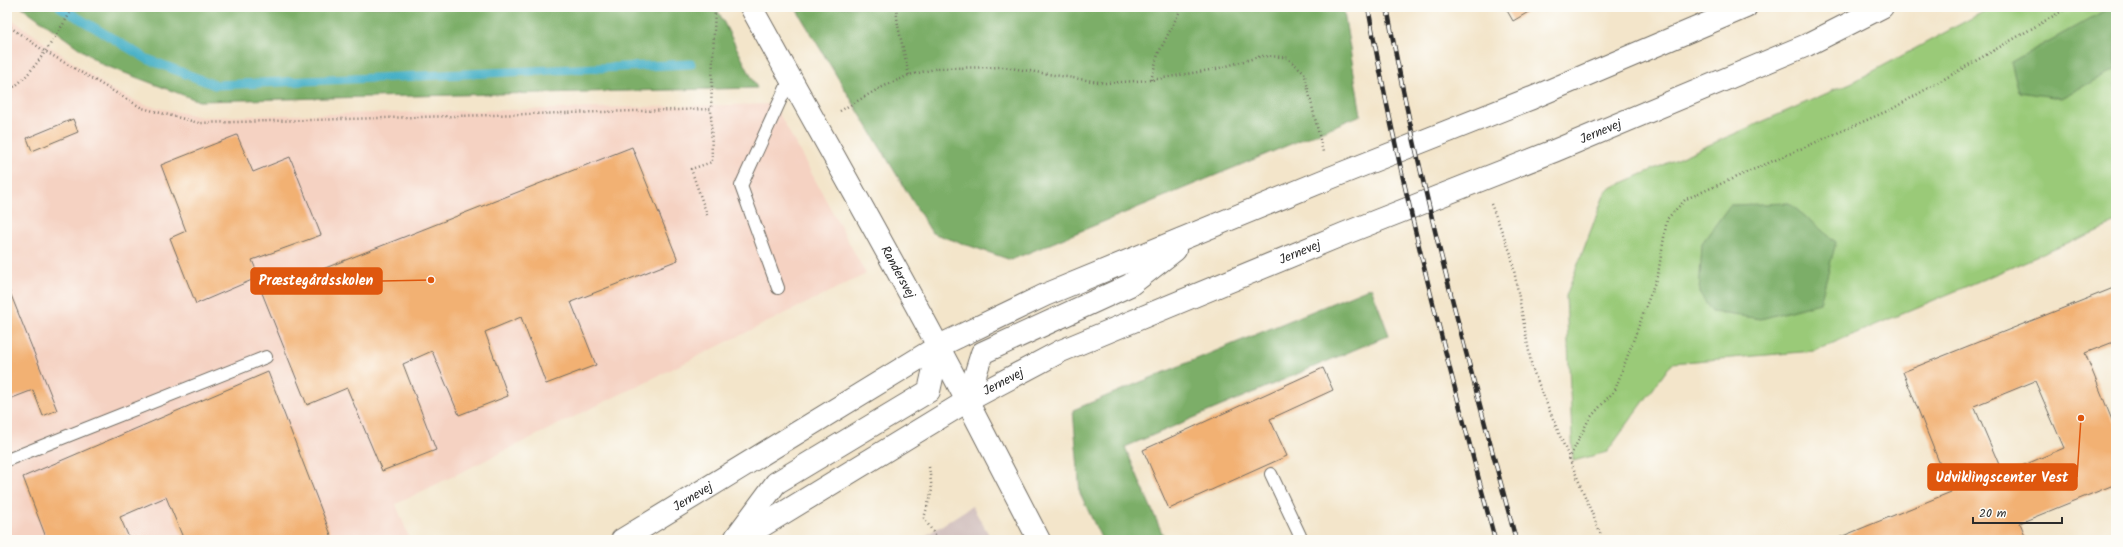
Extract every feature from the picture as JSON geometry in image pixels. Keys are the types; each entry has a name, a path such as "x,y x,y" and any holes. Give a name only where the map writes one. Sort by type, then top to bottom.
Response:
{"main road":[{"name":"Randersvej","path":"751,7 790,80 909,289 1039,540"},
{"name":"Jernevej","path":"622,540 939,346 1045,295 1330,178 1532,98 1746,7"},
{"name":"Jernevej","path":"739,540 967,401 1061,351 1807,45 1882,7"},
{"path":"967,401 982,353 1130,285 1196,233"},
{"path":"734,540 776,483 929,391 939,346"}],"lane":[{"path":"778,288 740,186 790,80"},
{"path":"7,460 266,357"},
{"path":"1271,474 1302,540"}],"path":[{"path":"7,91 16,86 44,51 74,7"},
{"path":"707,215 691,169 712,162 711,109 715,7"},
{"path":"896,7 898,26 909,75"},
{"path":"1151,80 1158,54 1182,7"},
{"path":"1569,459 1589,419 1615,390 1658,274 1667,219 1686,199 1892,109 2069,7"},
{"path":"7,25 44,51 142,108 199,123 711,109"},
{"path":"816,126 878,89 909,75 940,68 1004,67 1105,82 1151,80 1216,69 1262,56 1286,58 1304,72 1330,178"},
{"path":"1482,179 1511,254 1532,368 1603,540"},
{"path":"929,467 932,490 924,518 938,540"}],"shaded area":[{"path":"7,16 111,89 145,105 201,117 774,104 866,274 396,504 410,540 7,540"},
{"path":"972,506 992,540 919,540"}],"green space":[{"path":"22,7 716,7 757,88 199,101 101,64"},
{"path":"795,7 1343,7 1361,115 1011,260 932,233"},
{"path":"1992,7 2116,7 2116,223 1814,351 1672,363 1607,452 1573,461 1566,296 1606,190 1855,81"},
{"path":"2111,7 2116,7 2116,69 2061,98 2019,92 2011,62"},
{"path":"1789,203 1836,242 1820,303 1761,319 1712,312 1699,293 1702,243 1730,205"},
{"path":"1371,287 1389,335 1125,447 1165,540 1102,540 1080,493 1073,410"}],"building":[{"path":"1505,7 1537,7 1513,21"},
{"path":"73,119 78,132 32,151 27,138"},
{"path":"237,135 253,172 290,157 321,235 252,260 259,277 196,304 170,238 186,231 161,165"},
{"path":"632,147 678,260 571,302 596,365 546,384 521,317 485,332 508,396 459,415 432,351 403,364 436,450 382,471 347,388 307,405 262,293"},
{"path":"7,285 57,410 43,416 33,390 7,400"},
{"path":"2116,287 2116,341 2085,353 2116,430 2116,484 2020,523 2027,540 1833,540 1951,492 1903,372","holes":["2035,381 2064,448 2003,474 1974,406"]},
{"path":"1323,368 1333,390 1270,419 1287,456 1169,509 1143,450"},
{"path":"268,372 333,540 184,540 166,497 120,517 130,540 47,540 23,477"}],"waterway":[{"path":"60,7 147,59 215,85 691,64"}],"railway":[{"path":"1368,7 1410,208 1495,540"},
{"path":"1387,7 1429,208 1516,540"}],"place":[{"name":"Præstegårdsskolen","path":"431,280"},
{"name":"Udviklingscenter Vest","path":"2081,418"}]}
